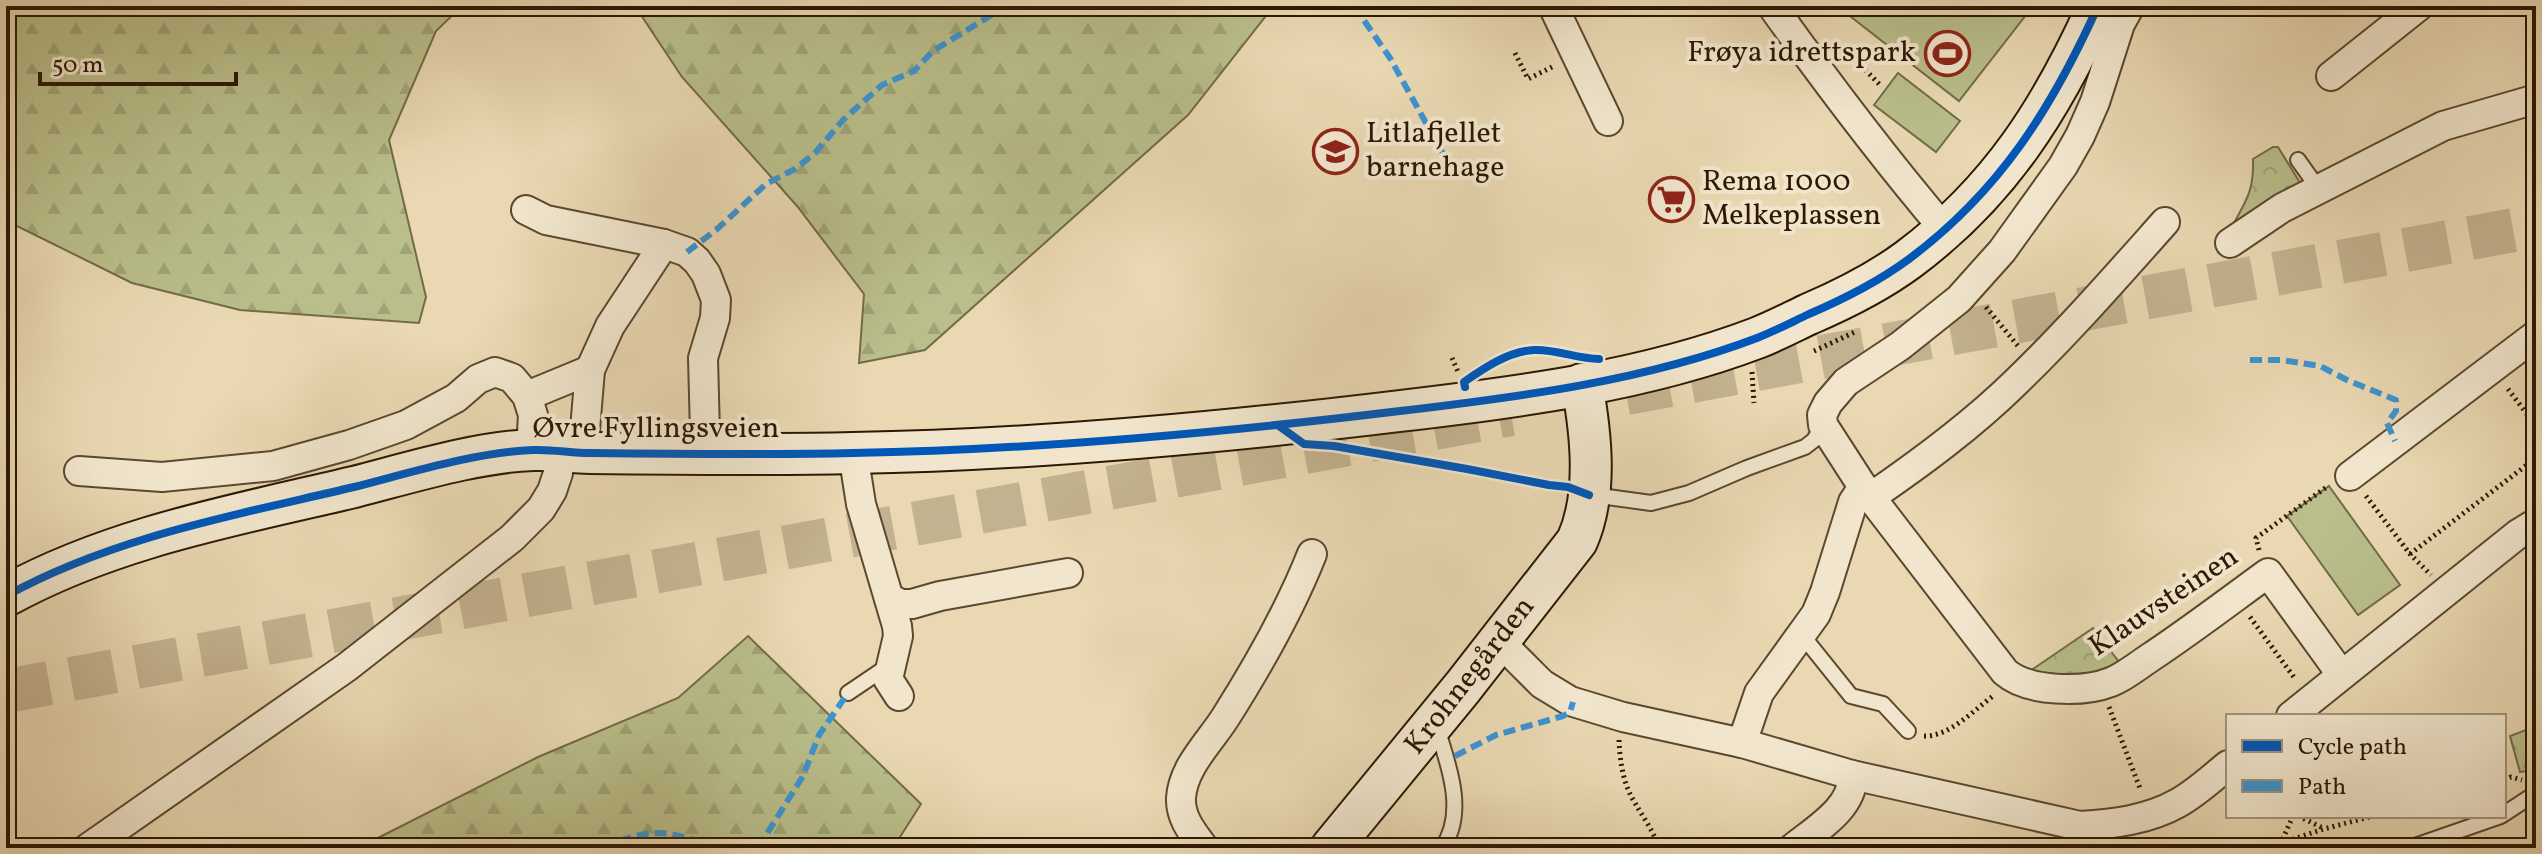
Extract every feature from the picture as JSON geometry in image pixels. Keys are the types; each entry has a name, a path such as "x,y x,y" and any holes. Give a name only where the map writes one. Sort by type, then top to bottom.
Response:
{"main road":[{"name":"Øvre Fyllingsveien","path":"6,596 90,558 199,523 463,460 558,451 853,453 1127,440 1467,403 1582,384 1665,366 1756,338 1874,282 1910,258 1985,191 2018,151 2052,100 2098,6"},
{"name":"Krohnegården","path":"1331,848 1577,541 1586,521 1589,495 1589,431 1582,384"}],"street":[{"path":"1553,6 1608,121"},
{"path":"1772,6 1825,81 1944,229"},
{"path":"2014,680 1867,492 1823,425 1822,415 1846,382 1900,346 1959,299 2002,251 2063,166 2080,136 2095,102 2120,24 2130,6"},
{"path":"2331,76 2419,6"},
{"path":"2230,243 2318,188 2443,126 2536,99"},
{"name":"Øvre Fyllingsveien","path":"526,210 546,220 664,244 687,252 697,261 716,300 715,318 703,358 705,434"},
{"path":"1742,743 1759,693 1816,614 1853,502 1946,444 2013,386 2165,222"},
{"path":"558,451 610,326 664,244"},
{"path":"2350,476 2536,335"},
{"path":"527,396 590,370"},
{"name":"Øvre Fyllingsveien","path":"79,471 162,477 273,466 406,425 456,398 478,379 495,372 512,378 527,396 533,415 558,451 558,473 552,491 541,509 512,538 347,667 88,848"},
{"path":"853,453 861,504 897,626 888,679 899,696"},
{"path":"2293,714 2518,534 2536,523"},
{"path":"1204,848 1187,824 1182,809 1181,796 1186,774 1225,719 1285,616 1312,554"},
{"path":"889,598 901,604 912,604 1068,573"},
{"name":"Klauvsteinen","path":"2014,680 2053,688 2079,689 2114,681 2268,573 2341,674"},
{"path":"1498,640 1542,684 1570,701 1617,715 1742,743 1852,775 2080,826 2115,824 2180,802 2226,767"},
{"path":"1793,848 1838,810 1851,790 1852,775"}],"lane":[{"path":"2298,160 2318,188"},
{"path":"1589,495 1616,496 1651,503 1689,493 1805,447 1814,440 1823,425"},
{"path":"1802,635 1851,696 1883,704 1908,731"},
{"path":"848,693 892,663"},
{"name":"Krohnegården","path":"1440,738 1454,788 1453,821 1442,848"},
{"path":"2506,812 2536,793"},
{"path":"2409,848 2494,818"}],"path":[{"path":"1515,53 1528,79 1577,55"},
{"path":"1989,311 2000,325"},
{"path":"2492,367 2536,426"},
{"path":"1751,369 1754,403"},
{"path":"2410,554 2536,458"},
{"path":"2268,573 2256,538 2329,486 2350,476 2410,554 2446,591"},
{"path":"2236,596 2303,690"},
{"path":"1908,731 1931,737 1945,731 2014,680"},
{"path":"2101,685 2149,814"},
{"path":"1617,715 1620,765 1634,802 1659,848"},
{"path":"2275,848 2295,818"},
{"path":"2300,818 2324,829"},
{"path":"2281,843 2365,818"}],"green space":[{"path":"6,6 462,6 436,31 389,140 426,297 419,323 240,310 132,283 15,225 6,236"},
{"path":"635,6 1256,6 1265,17 1188,115 925,350 859,363 864,294 797,206 682,77"},
{"name":"Frøya idrettspark","path":"1837,6 2033,6 1959,101"},
{"path":"1898,73 1960,121 1936,152 1874,105"},
{"path":"2278,147 2302,186 2238,228 2234,223 2249,192 2253,159"},
{"path":"2329,486 2400,585 2358,615 2287,516"},
{"path":"2093,628 2126,671 2102,680 2027,673"},
{"path":"748,636 921,804 893,848 686,848 665,839 626,848 358,848 538,757 678,698"},
{"path":"2531,728 2536,730 2536,770 2520,772 2510,736"}],"tunnel":[{"path":"1626,393 2536,226"},
{"path":"6,691 1511,414"}],"marked path":[{"path":"687,252 766,184 795,169 815,153 843,120 882,85 914,71 933,51 1006,6"},
{"path":"1354,6 1390,58 1447,161"},
{"path":"2250,360 2281,360 2320,366 2396,400 2396,411 2387,423 2395,441"},
{"path":"758,848 803,776 819,735 848,693"},
{"path":"1455,756 1496,735 1563,716 1570,712 1573,702"},
{"path":"603,848 635,836 660,833 685,837 716,848"}],"cycle path":[{"path":"6,596 89,558 176,530 489,455 540,450 655,454 853,453 1127,439 1490,400 1670,366 1757,338 1848,296 1909,259 1941,233 1997,176 2020,145 2062,79 2098,6"},
{"path":"1465,387 1464,382 1488,366 1525,351 1542,350 1599,359"},
{"path":"1279,426 1304,444 1334,446 1568,487 1589,495"}],"place":[{"name":"Frøya idrettspark","path":"1947,53"},
{"name":"Litlafjellet barnehage","path":"1335,151"},
{"name":"Rema 1000 Melkeplassen","path":"1671,199"}]}
